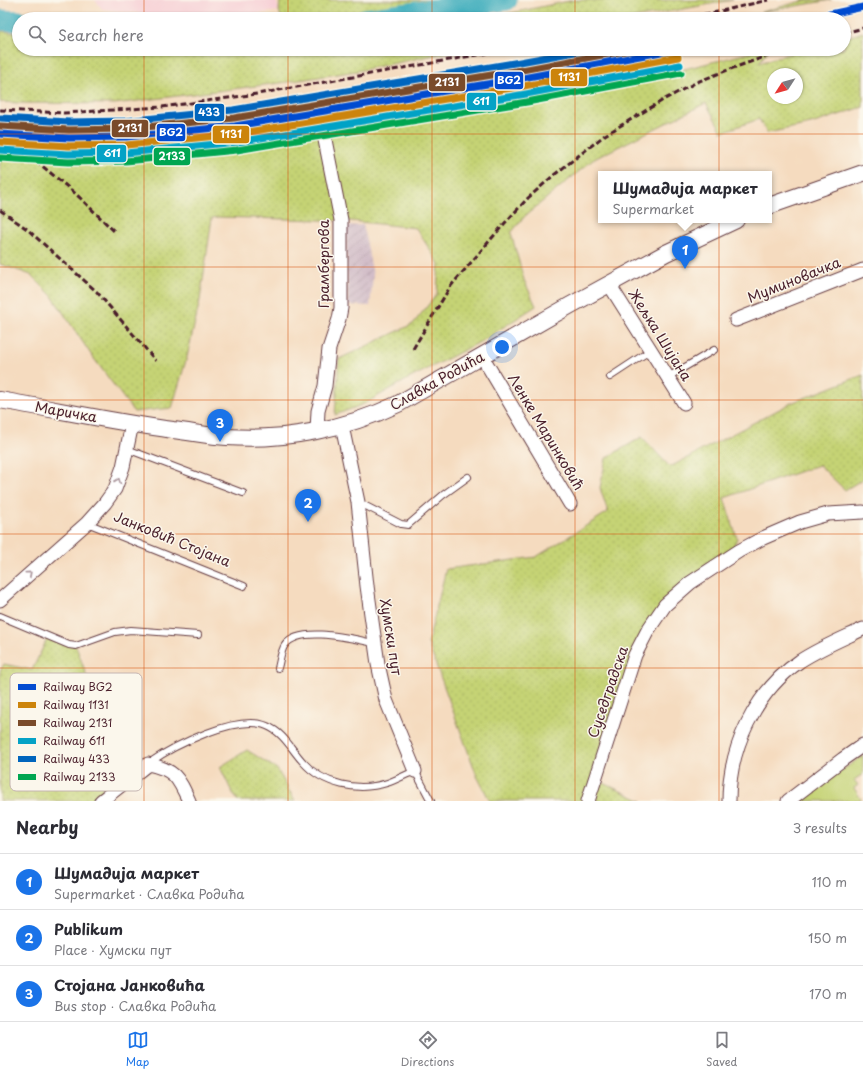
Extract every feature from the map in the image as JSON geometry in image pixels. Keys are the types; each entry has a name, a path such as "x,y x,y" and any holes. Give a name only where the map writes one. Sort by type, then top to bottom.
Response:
{"street":[{"name":"Грамбергова","path":"316,430 319,405 325,386 328,355 339,319 341,302 341,220 321,120"},
{"path":"772,205 863,173"},
{"name":"Славка Родића","path":"132,424 227,437 274,436 342,426 369,417 398,404 666,253 730,223"},
{"name":"Муминовачка","path":"736,320 863,270"},
{"name":"Жељка Шијана","path":"609,284 684,403"},
{"name":"Ленке Маринковић","path":"482,356 570,504"},
{"name":"Маричка","path":"0,400 132,424"},
{"name":"Јанковић Стојана","path":"0,600 87,523 105,503 115,489 123,467 132,424"},
{"name":"Хумски пут","path":"342,426 358,502 374,643 378,664 386,700 415,771"},
{"name":"Суседградска","path":"588,801 635,655 648,630 665,605 690,583 763,538 800,522 828,514 863,512"},
{"path":"729,801 730,783 735,754 748,723 761,700 774,684 799,662 814,653 863,630"},
{"path":"788,801 863,745"},
{"path":"142,769 148,764 164,769 175,775 189,801"},
{"path":"101,801 114,791"}],"lane":[{"path":"610,377 650,350"},
{"path":"668,377 714,350"},
{"path":"127,450 243,493"},
{"path":"358,502 401,524 408,525 468,476"},
{"name":"Јанковић Стојана","path":"87,523 244,586"},
{"path":"0,616 69,645 76,646 115,632 131,630 198,634"},
{"path":"278,668 285,645 297,636 305,634 318,634 374,643"},
{"path":"148,764 196,737 234,726 258,723 268,726 280,733 304,763 317,774 339,784 350,786 376,786 415,771"},
{"name":"Хумски пут","path":"415,771 431,801"}],"shaded area":[{"path":"95,0 276,0 279,11 126,12 102,9"},
{"path":"363,225 373,275 370,306 348,305 346,226"}],"green space":[{"path":"280,0 505,0 417,12 279,11"},
{"path":"574,0 733,0 667,12 516,12"},
{"path":"806,0 831,0 761,12"},
{"path":"0,31 12,32 12,56 430,56 357,71 280,83 114,104 0,102"},
{"path":"863,32 863,107 811,124 767,133 759,119 722,132 706,103 594,159 525,216 511,233 524,280 536,306 482,341 410,378 364,404 335,415 339,359 413,324 437,294 439,264 416,228 351,221 212,218 200,300 187,357 172,408 134,412 92,356 52,296 31,275 0,264 0,140 108,150 136,162 265,144 336,129 543,93 640,80 737,56 764,56 759,63 782,56 851,56 851,36"},
{"path":"863,375 863,479 845,490 819,465 724,498 737,538 730,557 665,605 635,655 595,779 642,801 490,801 477,776 428,643 446,569 536,557 608,512 600,488 606,458 642,437 670,467 791,403"},
{"path":"48,637 76,646 86,673 10,673 10,791 112,791 102,801 0,801 0,671 4,664 32,670"},
{"path":"247,750 277,769 295,801 238,801 220,767"},
{"path":"863,756 863,774 854,780 858,785 854,788 861,799 858,801 800,801 826,781"}],"waterway":[{"path":"417,12 507,0"},
{"path":"0,20 12,21"}],"railway":[{"path":"717,12 768,0"},
{"path":"851,31 863,28"},
{"path":"0,110 64,113 162,107 257,94 471,56"},
{"path":"413,349 450,287 528,198 554,175 605,135 665,99 697,82 767,56"},
{"path":"29,155 76,194 115,232"},
{"path":"0,210 27,229 97,292 156,361"}],"rail line":[{"name":"BG2","path":"840,12 863,7"},
{"name":"433","path":"1,118 69,122 125,121 233,110 553,56"},
{"name":"2131","path":"0,126 69,130 126,129 234,118 522,70 597,56"},
{"name":"BG2","path":"0,134 69,138 126,137 235,126 523,78 640,56"},
{"name":"1131","path":"0,142 69,146 126,145 236,134 524,86 678,57"},
{"name":"611","path":"0,150 68,154 126,153 237,142 526,94 680,65"},
{"name":"2133","path":"0,158 68,162 126,161 237,150 527,102 681,73"}],"place":[{"name":"Шумадија маркет","path":"685,269"},
{"name":"Стојана Јанковића","path":"220,442"},
{"name":"Publikum","path":"308,522"}]}
